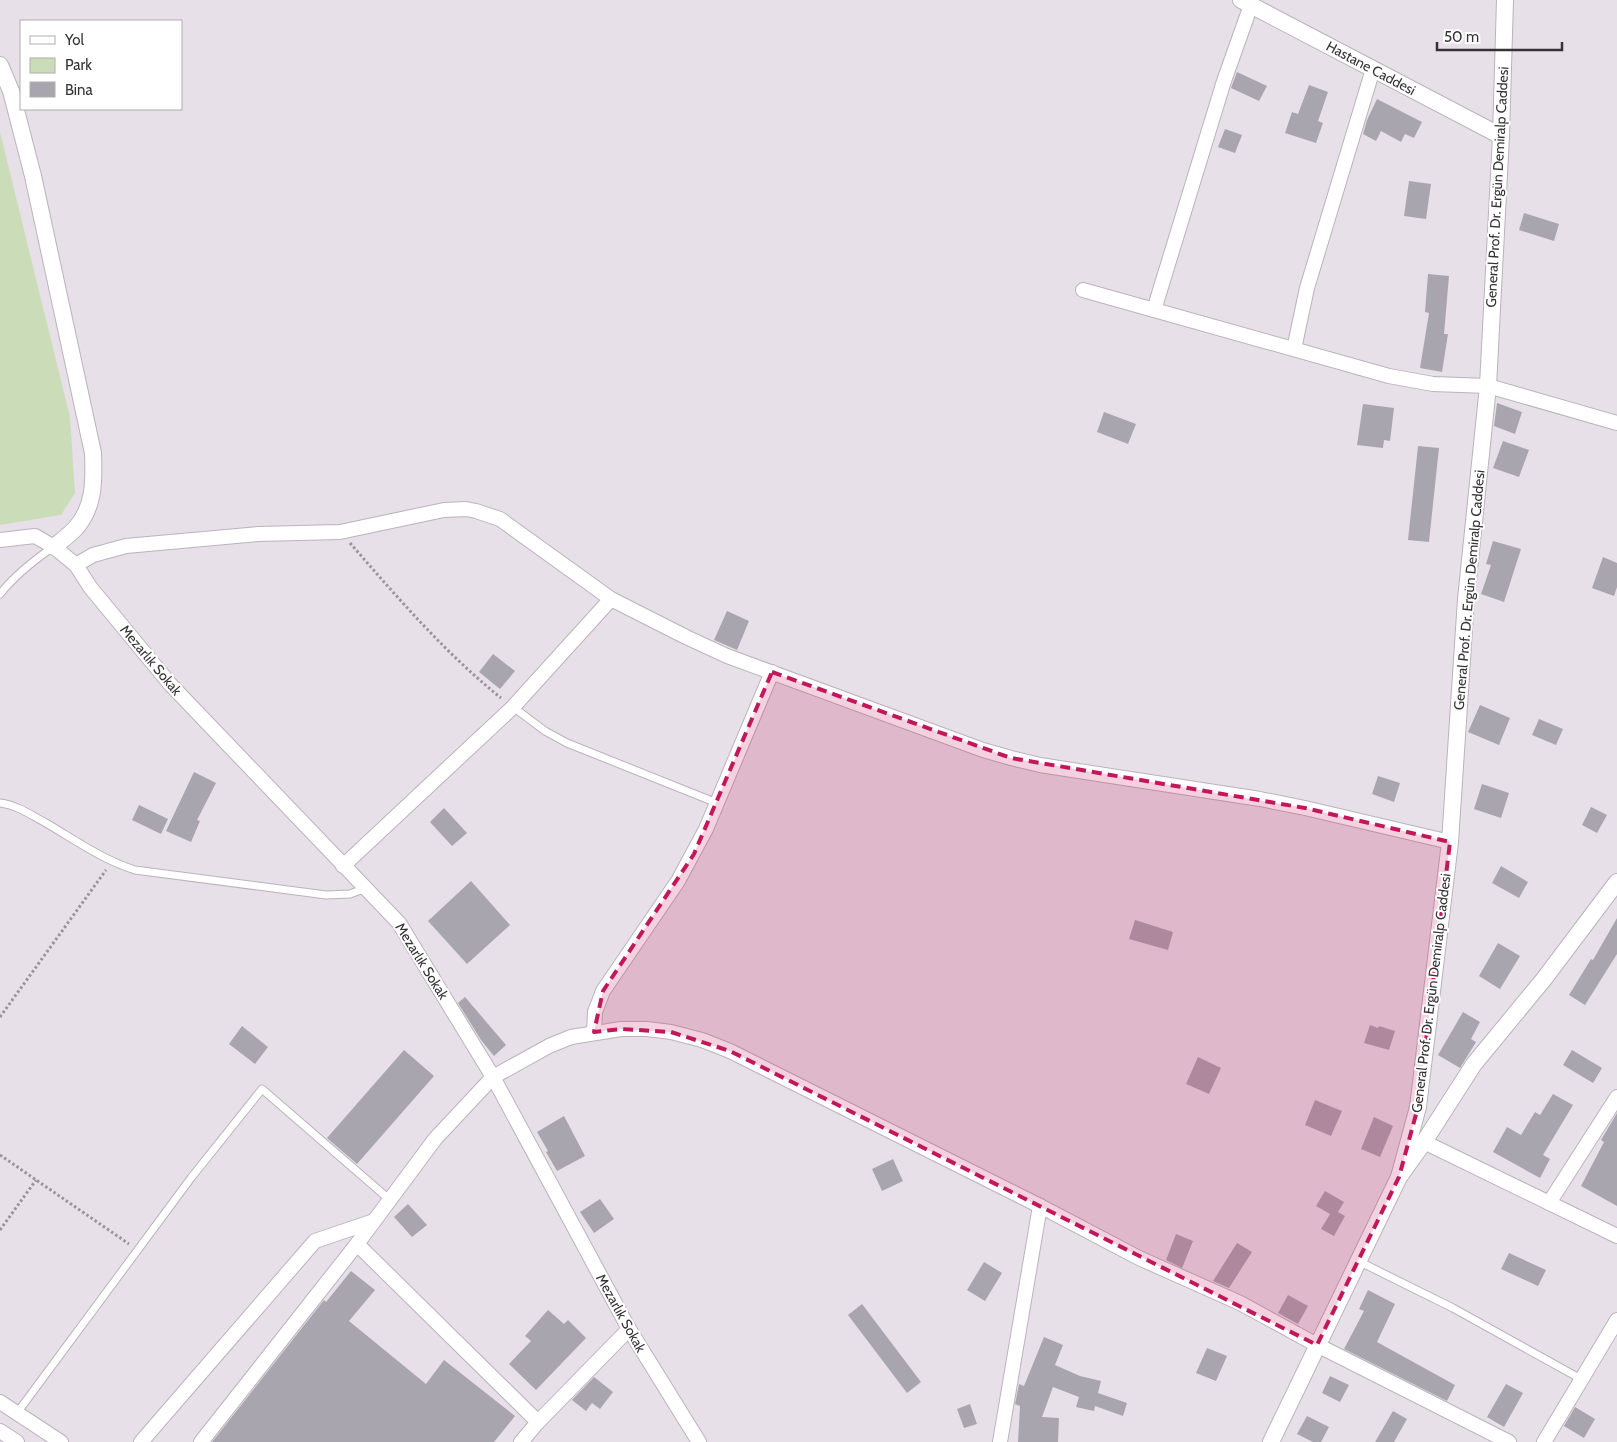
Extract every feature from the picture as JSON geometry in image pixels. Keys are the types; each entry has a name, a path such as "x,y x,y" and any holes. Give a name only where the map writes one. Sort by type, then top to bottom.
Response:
{"street":[{"name":"General Prof. Dr. Ergün Demiralp Caddesi","path":"1399,1177 1418,1107 1450,842 1466,599 1488,386 1501,136 1505,0"},
{"name":"Hastane Caddesi","path":"1246,3 1501,136"},
{"path":"1154,310 1246,3"},
{"path":"0,65 11,91 33,176 93,453 92,499 84,517 75,529 54,546"},
{"path":"1294,349 1307,288 1373,69"},
{"path":"1083,290 1411,381 1460,386 1488,386 1617,424"},
{"path":"76,565 93,556 126,546 258,534 340,532 444,510 466,509 476,511 500,519 611,599 686,637 727,656 983,750 1040,765 1296,806 1450,842"},
{"name":"Mezarlık Sokak","path":"0,540 35,536 54,546 76,565 90,587 170,684 399,923 493,1077 629,1329 699,1442"},
{"path":"344,866 513,707 611,599"},
{"path":"594,1032 596,1012 603,991 678,881 706,829 772,672"},
{"path":"1271,1442 1399,1177 1474,1064 1544,980 1617,882"},
{"path":"201,1442 357,1244 434,1139 493,1077 549,1046 571,1037 621,1029 648,1029 671,1032 702,1040 730,1051 1040,1206 1139,1258 1240,1303 1317,1345 1509,1442"},
{"path":"1549,1203 1617,1097"},
{"path":"1424,1142 1617,1236"},
{"path":"1000,1442 1040,1206"},
{"path":"141,1442 315,1241 374,1221"},
{"path":"357,1244 538,1422"},
{"path":"1544,1442 1617,1320"},
{"path":"521,1442 538,1422 629,1329"},
{"path":"0,1402 61,1442"},
{"path":"0,1432 16,1442"}],"lane":[{"path":"0,594 28,564 54,546"},
{"path":"513,707 545,731 567,743 717,803"},
{"path":"0,803 22,810 112,862 135,870 338,896 366,888"},
{"path":"17,1413 191,1178 262,1089 390,1200"},
{"path":"1358,1261 1453,1308 1581,1379"}],"path":[{"path":"340,532 427,630 463,666 513,707"},
{"path":"0,1017 112,862"},
{"path":"0,1155 138,1250"},
{"path":"0,1230 36,1180"}],"highlighted area":[{"path":"772,672 1011,758 1305,808 1450,842 1418,1107 1399,1177 1317,1345 730,1051 671,1032 621,1029 594,1032 603,991 694,854"}],"green space":[{"path":"0,132 70,417 75,493 61,515 0,525"}],"building":[{"path":"1237,72 1267,86 1259,101 1231,88"},
{"path":"1309,85 1328,92 1318,121 1323,123 1316,143 1285,133 1292,112 1298,114"},
{"path":"1377,99 1422,122 1414,138 1405,134 1401,142 1381,131 1376,141 1363,134"},
{"path":"1225,129 1242,135 1235,153 1218,147"},
{"path":"1409,181 1431,184 1426,219 1404,216"},
{"path":"1524,213 1559,224 1554,241 1519,230"},
{"path":"1428,274 1449,276 1444,334 1448,334 1442,372 1420,368 1429,313 1425,312"},
{"path":"1497,403 1522,412 1515,434 1494,426"},
{"path":"1363,404 1394,408 1390,441 1384,440 1383,448 1357,445"},
{"path":"1104,412 1136,424 1128,444 1097,432"},
{"path":"1503,441 1529,450 1519,477 1493,468"},
{"path":"1418,446 1439,448 1429,542 1408,540"},
{"path":"1493,541 1521,549 1504,602 1481,594 1491,565 1486,564"},
{"path":"1603,557 1617,563 1617,587 1614,596 1592,588"},
{"path":"727,611 749,621 737,650 714,640"},
{"path":"493,654 515,671 500,689 479,672"},
{"path":"1480,705 1510,718 1499,745 1468,732"},
{"path":"1539,719 1563,729 1556,745 1532,735"},
{"path":"194,772 216,783 197,820 200,821 191,842 166,831"},
{"path":"1378,776 1400,783 1394,802 1372,794"},
{"path":"1482,784 1509,793 1501,818 1474,809"},
{"path":"139,805 168,819 161,834 132,820"},
{"path":"1591,807 1607,815 1597,833 1582,825"},
{"path":"444,808 467,833 452,846 430,822"},
{"path":"1501,866 1528,882 1519,898 1492,883"},
{"path":"471,881 510,925 467,964 428,921"},
{"path":"1617,918 1617,954 1585,1005 1569,995 1591,959 1593,960"},
{"path":"1135,920 1173,932 1168,950 1129,939"},
{"path":"1498,943 1520,956 1500,989 1479,976"},
{"path":"465,997 506,1045 494,1056 481,1040 458,1003"},
{"path":"1463,1012 1480,1022 1471,1039 1476,1042 1460,1068 1438,1055"},
{"path":"1370,1025 1395,1031 1389,1050 1364,1043"},
{"path":"242,1026 268,1047 255,1064 229,1044"},
{"path":"404,1050 434,1076 357,1164 327,1138"},
{"path":"1572,1050 1602,1068 1593,1083 1563,1065"},
{"path":"1198,1057 1221,1068 1209,1094 1186,1084"},
{"path":"1553,1094 1573,1105 1543,1155 1550,1159 1540,1178 1493,1152 1507,1127 1521,1135 1535,1112 1540,1115"},
{"path":"1315,1100 1342,1111 1331,1136 1305,1125"},
{"path":"1617,1113 1617,1206 1581,1186 1604,1142 1601,1140"},
{"path":"564,1116 585,1156 557,1171 537,1132"},
{"path":"1374,1117 1393,1126 1380,1157 1361,1149"},
{"path":"893,1159 903,1181 882,1191 872,1169"},
{"path":"1325,1191 1344,1202 1338,1212 1345,1216 1334,1236 1321,1229 1330,1214 1316,1206"},
{"path":"600,1199 614,1219 594,1233 580,1212"},
{"path":"408,1204 427,1225 412,1237 394,1217"},
{"path":"1176,1234 1193,1241 1182,1268 1166,1260"},
{"path":"1237,1243 1252,1252 1229,1288 1213,1281"},
{"path":"1509,1253 1546,1270 1538,1286 1501,1269"},
{"path":"984,1262 1002,1273 985,1301 967,1290"},
{"path":"351,1271 375,1290 349,1321 426,1384 444,1360 515,1416 494,1442 212,1442 324,1300 326,1302"},
{"path":"1368,1290 1395,1304 1377,1342 1455,1385 1447,1401 1344,1349 1364,1311 1359,1309"},
{"path":"1288,1295 1308,1306 1298,1324 1278,1313"},
{"path":"862,1304 921,1382 907,1393 848,1315"},
{"path":"548,1310 564,1324 568,1320 586,1338 536,1390 509,1364 531,1341 525,1336"},
{"path":"1044,1337 1063,1345 1055,1365 1080,1376 1101,1381 1098,1393 1127,1403 1123,1416 1095,1406 1094,1411 1076,1407 1079,1397 1053,1387 1042,1417 1059,1418 1058,1442 1018,1442 1020,1406 1015,1404 1019,1384 1024,1386"},
{"path":"1207,1348 1227,1356 1216,1381 1196,1373"},
{"path":"1330,1376 1349,1385 1340,1402 1322,1393"},
{"path":"594,1377 613,1392 600,1409 592,1403 586,1411 572,1400"},
{"path":"1506,1384 1523,1393 1504,1427 1487,1417"},
{"path":"970,1404 977,1424 964,1428 957,1409"},
{"path":"1575,1407 1595,1419 1584,1438 1564,1426"},
{"path":"1393,1411 1407,1419 1394,1442 1375,1442"},
{"path":"1307,1416 1329,1427 1321,1442 1313,1442 1297,1434"}]}
